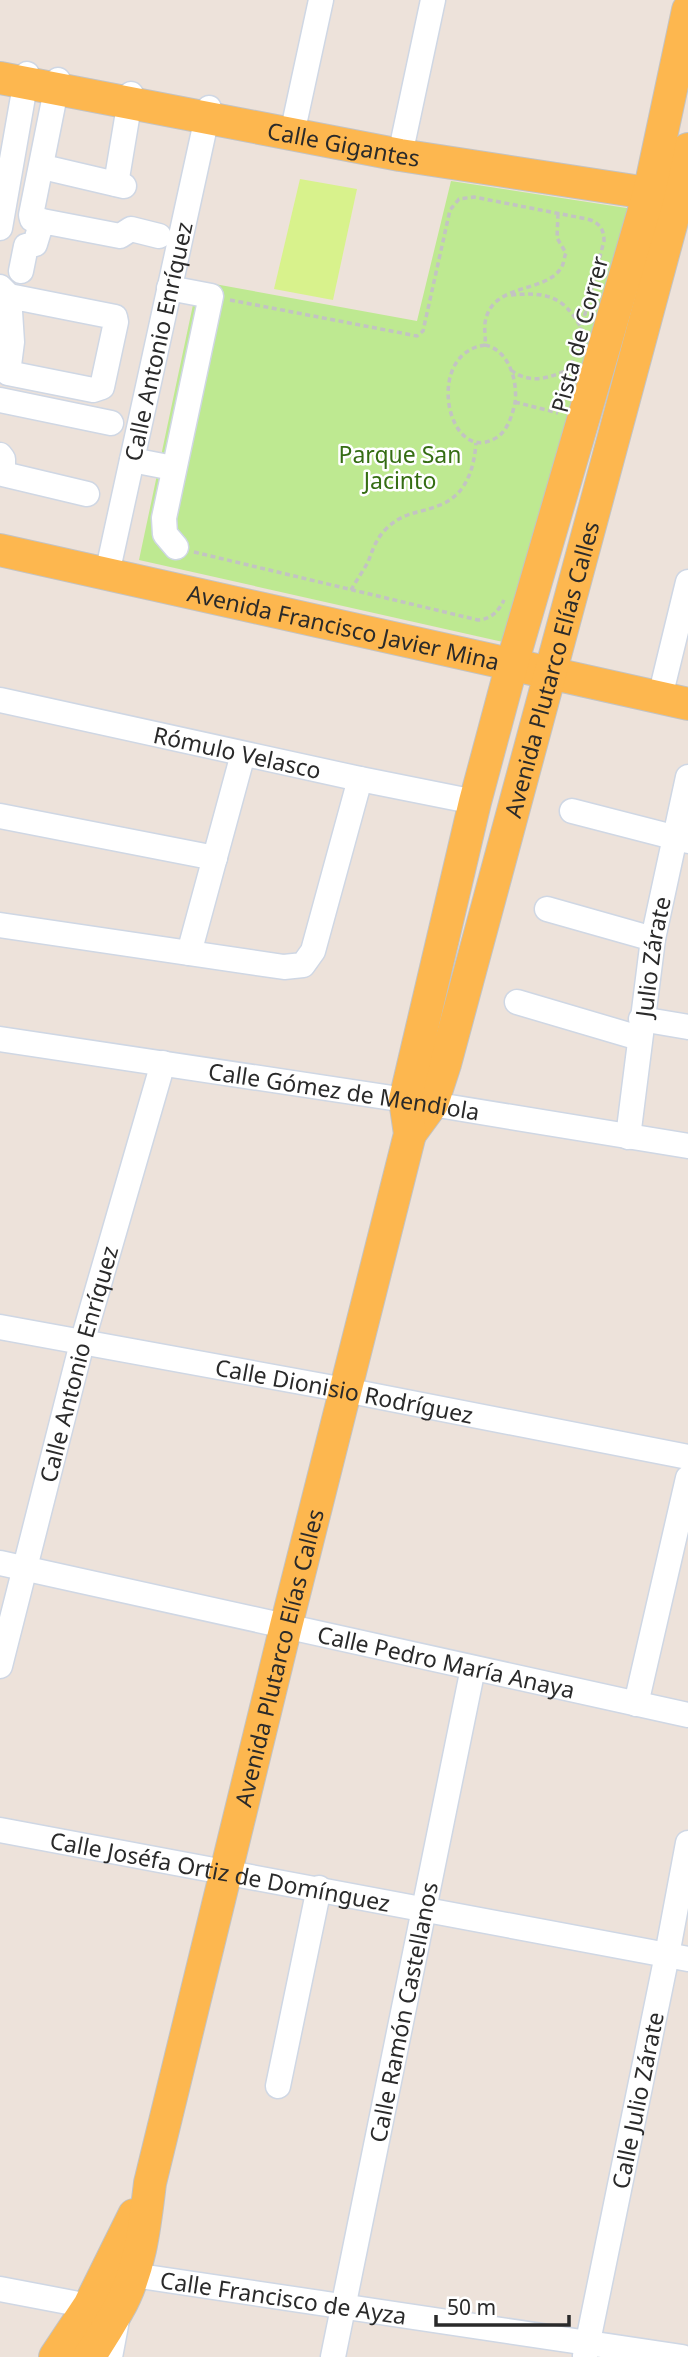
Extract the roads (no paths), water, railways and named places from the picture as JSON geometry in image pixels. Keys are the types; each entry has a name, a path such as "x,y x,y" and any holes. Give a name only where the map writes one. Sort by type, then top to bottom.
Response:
{"main road":[{"path":"671,196 688,10"},
{"name":"Calle Gigantes","path":"18,78 208,113 292,134 400,155 671,196"},
{"path":"671,196 688,149"},
{"name":"Avenida Plutarco Elías Calles","path":"89,2357 104,2307 150,2183 286,1626 419,1102 475,802 512,664 671,196"},
{"name":"Avenida Plutarco Elías Calles","path":"419,1102 445,1064 550,673 671,196"},
{"name":"Avenida Francisco Javier Mina","path":"0,550 674,701"},
{"name":"Avenida Plutarco Elías Calles","path":"55,2357 133,2275 146,2222 150,2183"}],"street":[{"path":"292,134 321,0"},
{"path":"400,155 433,0"},
{"path":"0,228 18,78"},
{"path":"57,84 32,219 120,236 131,229 159,236"},
{"path":"43,167 120,185 130,98"},
{"name":"Calle Antonio Enríquez","path":"107,574 208,113"},
{"path":"21,271 26,246 35,244 42,221"},
{"path":"169,288 211,296 173,468 163,527 168,541 176,547"},
{"path":"4,292 115,317 104,384 99,390 8,373 12,342 4,292"},
{"path":"0,400 111,423"},
{"path":"0,455 3,458 2,474 87,495"},
{"path":"132,460 173,468"},
{"path":"674,701 688,582"},
{"name":"Rómulo Velasco","path":"0,700 475,802"},
{"path":"189,953 243,754"},
{"name":"Julio Zárate","path":"628,1137 653,939 681,840 688,777"},
{"path":"0,925 284,967 303,965 313,951 360,779"},
{"path":"572,811 681,840"},
{"path":"0,816 215,858"},
{"path":"547,909 653,939"},
{"path":"517,1002 640,1029 688,1027"},
{"name":"Calle Gómez de Mendiola","path":"0,1039 419,1102 688,1146"},
{"name":"Calle Antonio Enríquez","path":"0,1666 82,1343 163,1063"},
{"name":"Calle Dionisio Rodríguez","path":"0,1327 345,1390 688,1457"},
{"path":"636,1704 688,1478"},
{"name":"Calle Pedro María Anaya","path":"0,1563 688,1715"},
{"name":"Calle Ramón Castellanos","path":"333,2357 472,1668"},
{"name":"Calle Joséfa Ortiz de Domínguez","path":"0,1830 678,1957"},
{"name":"Calle Julio Zárate","path":"586,2350 678,1957 688,1843"},
{"path":"278,2086 319,1888"},
{"name":"Calle Francisco de Ayza","path":"133,2275 344,2305 586,2350 682,2357"},
{"path":"0,2289 104,2307 110,2357"}],"park label":[{"name":"Parque San Jacinto","path":"400,467"}]}
